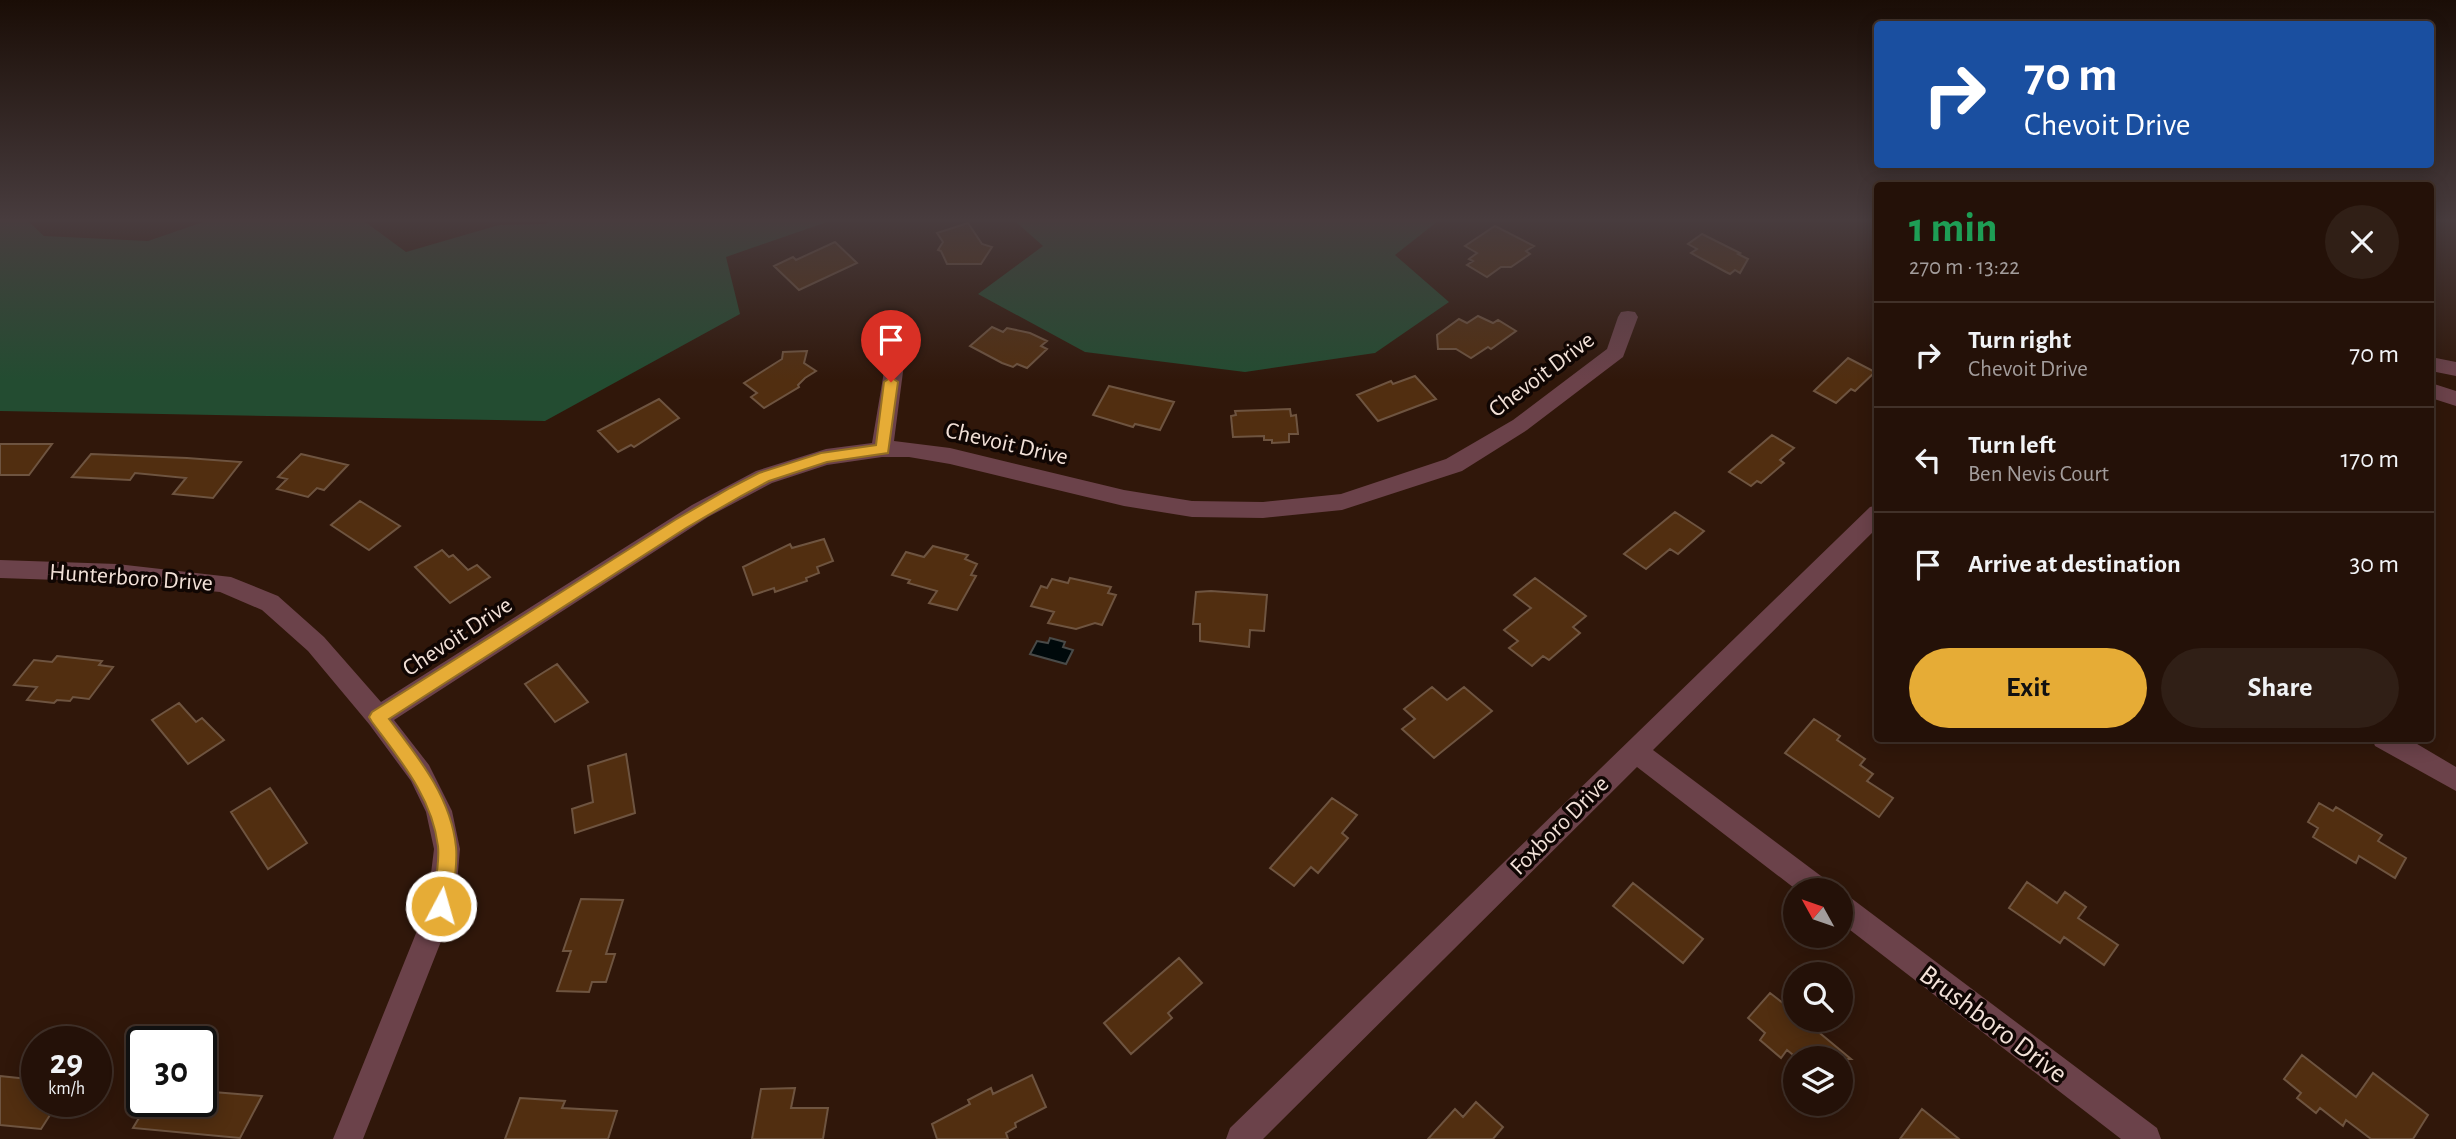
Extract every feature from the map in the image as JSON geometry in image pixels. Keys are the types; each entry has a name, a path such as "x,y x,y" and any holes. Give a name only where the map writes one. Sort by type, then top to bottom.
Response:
{"street":[{"name":"Chevoit Drive","path":"378,717 700,511 764,477 827,457 882,449 943,454 1124,498 1192,509 1263,510 1342,502 1454,465 1520,425 1616,352 1629,317"},
{"path":"882,449 897,341"},
{"path":"2434,365 2456,369"},
{"path":"2434,391 2456,399"},
{"name":"Foxboro Drive","path":"1241,1139 1874,517"},
{"name":"Hunterboro Drive","path":"0,569 117,573 223,583 275,607 316,644 378,717 419,773 439,811 447,849 441,906 348,1139"},
{"path":"2391,742 2456,780"},
{"path":"1634,750 1802,878"},
{"name":"Brushboro Drive","path":"1853,916 2146,1139"}],"green space":[{"path":"0,274 730,274 740,314 545,421 0,411"},
{"path":"1005,274 1417,274 1449,302 1375,353 1245,372 1085,352 978,294"}],"shaded area":[{"path":"1050,638 1065,642 1063,647 1073,650 1066,664 1030,654 1037,641 1048,643"}],"building":[{"path":"782,274 833,274 799,290"},
{"path":"1478,316 1493,323 1498,320 1516,331 1491,349 1488,347 1471,358 1456,349 1438,349 1437,335 1459,319 1467,323"},
{"path":"992,327 1003,332 1007,328 1030,333 1047,341 1041,346 1047,349 1027,368 1002,363 970,346"},
{"path":"807,351 804,363 816,371 805,378 799,387 764,408 751,397 757,393 744,383 782,359 783,352"},
{"path":"1848,358 1874,371 1855,391 1851,389 1836,403 1814,391"},
{"path":"1415,376 1436,399 1378,421 1357,395 1391,381 1393,384"},
{"path":"1109,386 1174,402 1160,430 1135,424 1133,427 1093,415"},
{"path":"659,399 679,418 634,447 631,445 618,452 598,431"},
{"path":"1290,409 1291,416 1296,415 1298,434 1289,434 1289,442 1272,443 1272,440 1264,440 1264,436 1233,437 1231,416 1236,415 1235,411"},
{"path":"1772,435 1794,448 1780,460 1784,463 1761,483 1757,481 1751,486 1729,472"},
{"path":"0,444 52,444 29,475 0,475"},
{"path":"91,454 241,462 213,498 173,494 186,478 135,473 130,480 72,477"},
{"path":"301,454 348,465 324,490 317,488 308,497 277,489 287,479 278,477"},
{"path":"360,501 400,526 369,550 331,525"},
{"path":"1675,512 1704,531 1678,554 1670,549 1646,569 1624,554"},
{"path":"824,539 833,561 817,567 819,573 806,578 807,581 775,592 774,588 753,595 743,567 790,544 792,548"},
{"path":"933,546 968,555 965,559 977,564 971,575 976,576 957,610 929,603 937,591 908,583 910,580 892,575 906,552 924,557"},
{"path":"442,550 449,557 453,555 468,570 477,565 490,577 450,603 415,567"},
{"path":"1070,578 1111,587 1108,593 1116,595 1102,625 1095,623 1076,629 1048,623 1054,612 1031,606 1041,586 1047,588 1052,579 1068,583"},
{"path":"1535,578 1586,616 1573,627 1580,633 1549,660 1543,656 1532,666 1509,648 1518,641 1504,630 1531,608 1514,595"},
{"path":"1196,592 1267,595 1264,631 1250,630 1249,647 1200,641 1200,624 1193,624"},
{"path":"57,656 102,661 99,665 113,667 89,699 73,697 70,701 57,700 54,703 27,700 37,687 14,685 34,660 52,662"},
{"path":"557,664 588,702 555,722 525,684"},
{"path":"1432,687 1447,700 1464,687 1492,711 1434,758 1402,729 1415,719 1404,709"},
{"path":"179,703 196,722 202,718 224,740 188,764 152,720"},
{"path":"1814,719 1840,736 1837,740 1865,759 1860,765 1873,774 1867,781 1893,798 1879,817 1785,753"},
{"path":"626,754 635,813 575,833 572,809 593,802 588,766"},
{"path":"270,788 307,843 268,869 231,812"},
{"path":"1332,798 1357,815 1342,833 1348,838 1318,873 1311,867 1294,886 1270,868"},
{"path":"2319,803 2333,811 2336,807 2382,835 2378,841 2406,858 2395,878 2359,856 2356,863 2313,837 2318,828 2308,822"},
{"path":"2027,882 2057,903 2065,892 2086,907 2078,918 2118,945 2104,965 2064,937 2060,943 2009,908"},
{"path":"1633,883 1703,939 1683,963 1613,906"},
{"path":"581,899 623,900 606,954 615,954 606,982 592,982 589,992 557,991 571,951 563,951"},
{"path":"1179,958 1202,983 1168,1013 1172,1018 1131,1054 1104,1023"},
{"path":"1770,993 1783,1003 1783,1032 1818,1032 1835,1046 1783,1046 1781,1058 1760,1040 1765,1033 1748,1018"},
{"path":"2302,1055 2356,1097 2373,1073 2428,1115 2413,1139 2371,1139 2346,1120 2343,1126 2320,1108 2316,1113 2297,1098 2301,1093 2284,1079"},
{"path":"1032,1075 1046,1107 1015,1123 1016,1127 1006,1133 1008,1139 937,1139 932,1124 970,1104 968,1100 991,1088 993,1094"},
{"path":"0,1076 21,1078 21,1117 49,1117 41,1129 0,1125"},
{"path":"795,1088 791,1108 828,1108 823,1139 752,1139 761,1089"},
{"path":"217,1092 262,1096 240,1138 133,1128 140,1117 217,1117"},
{"path":"520,1098 565,1101 562,1108 617,1111 608,1139 505,1139"},
{"path":"1476,1102 1503,1127 1493,1139 1428,1139 1455,1109 1463,1117"},
{"path":"1922,1109 1959,1139 1900,1139"}],"route":[{"path":"441,906 447,849 439,811 419,773 378,717 700,511 735,492 764,477 827,457 882,449 891,382"}]}
